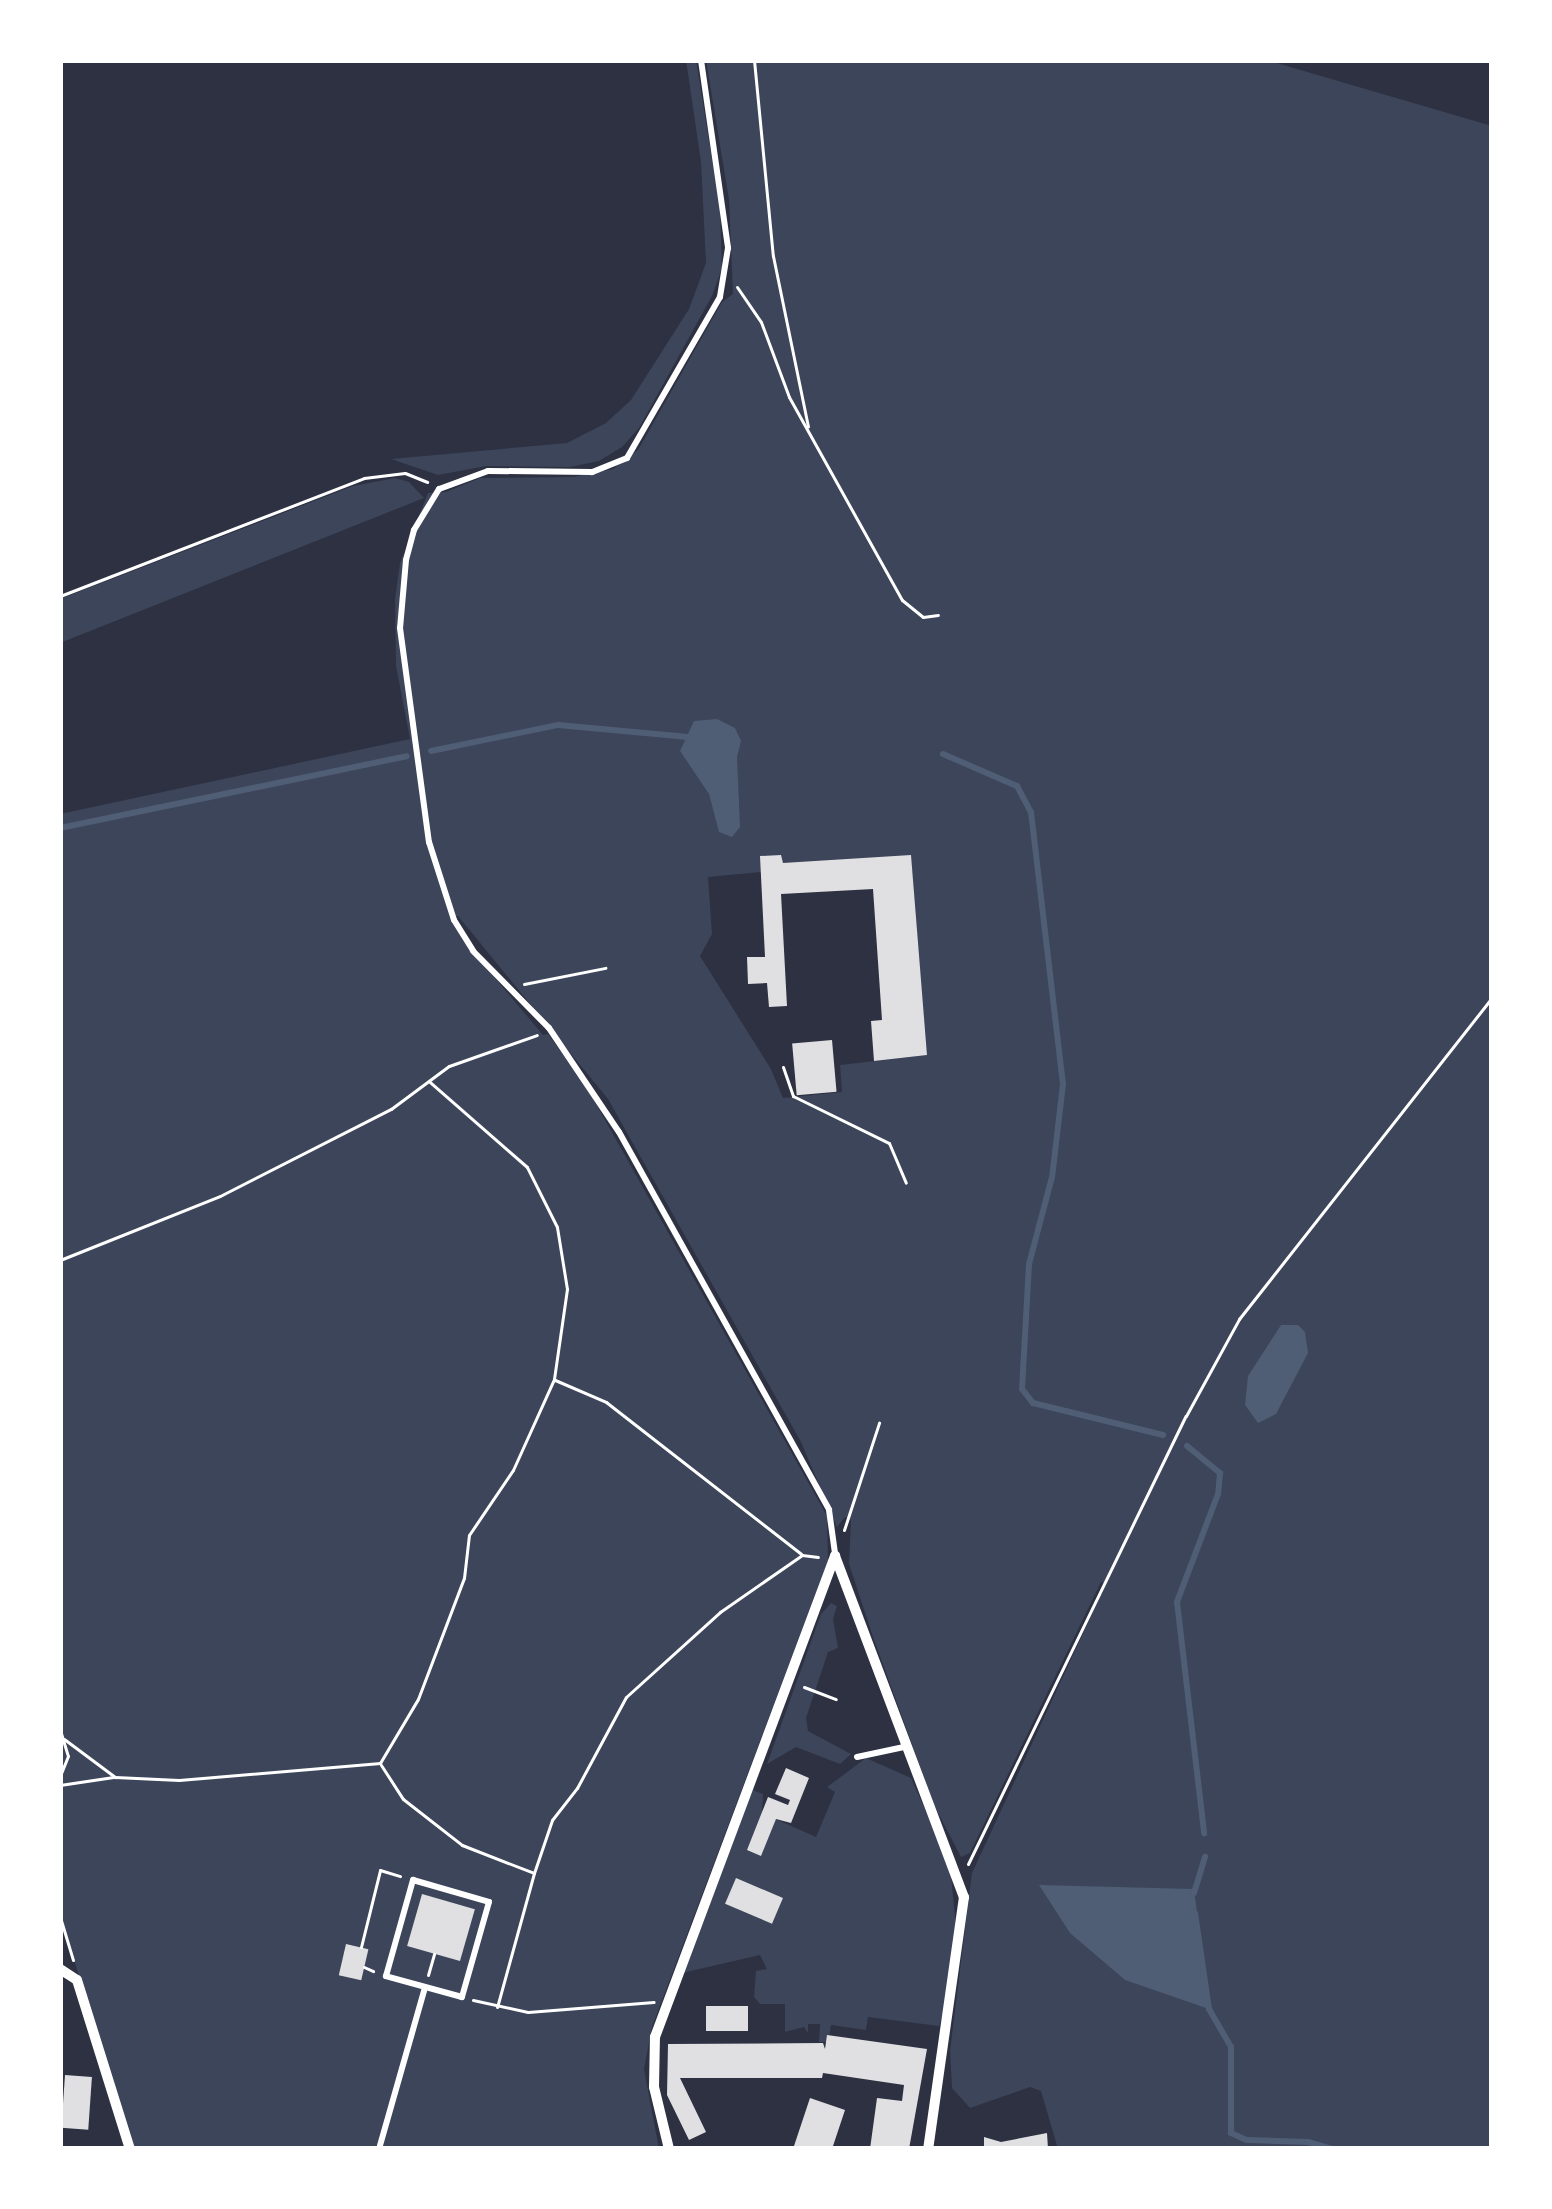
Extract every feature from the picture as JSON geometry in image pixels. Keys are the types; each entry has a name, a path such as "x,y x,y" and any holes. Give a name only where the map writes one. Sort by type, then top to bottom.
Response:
{"street":[{"path":"835,1556 904,1748 960,1876 959,1960 928,2149"},
{"path":"669,2149 652,2058 667,2004 835,1556"},
{"path":"60,1970 77,1980 130,2149"}],"lane":[{"path":"700,60 724,208 725,280 627,458 592,472 488,471 439,488 414,530 401,591 402,644 428,842 454,920 473,951 549,1028 619,1132 829,1510 835,1556"},
{"path":"857,1757 904,1748"},
{"path":"413,1880 489,1902 462,1997 386,1976 413,1880"},
{"path":"379,2149 425,1987"}],"path":[{"path":"754,60 773,256 808,428"},
{"path":"725,280 750,300 789,397 902,600 923,617 938,615"},
{"path":"60,596 364,478 405,473 439,488"},
{"path":"524,984 605,968"},
{"path":"960,1876 1186,1416 1239,1319 1492,998"},
{"path":"60,1260 278,1168 391,1109 449,1066 549,1028"},
{"path":"783,1067 793,1096 889,1143 906,1183"},
{"path":"380,1763 418,1699 449,1625 464,1578 470,1535 513,1470 554,1379 567,1289 557,1227 527,1167 430,1082"},
{"path":"554,1379 606,1402 802,1555 835,1556 878,1423"},
{"path":"497,2007 553,1820 577,1788 626,1697 720,1612 802,1555"},
{"path":"791,1683 836,1699"},
{"path":"60,1730 68,1756 60,1776"},
{"path":"64,1739 115,1777"},
{"path":"60,1785 115,1777 179,1780 380,1763"},
{"path":"380,1763 404,1799 462,1845 534,1873"},
{"path":"361,1947 380,1870 413,1880"},
{"path":"60,1917 77,1980"},
{"path":"431,1963 434,1954"},
{"path":"462,1997 529,2012 610,2003 667,2004"}],"shaded area":[{"path":"686,60 696,60 720,208 722,268 712,296 639,428 622,447 599,461 570,467 486,466 438,475 391,459 567,443 606,423 631,400 689,309 706,263 701,162"},
{"path":"706,60 1267,60 1492,126 1492,2149 1058,2149 1041,2091 1030,2087 970,2108 952,2088 950,2051 972,1873 1106,1584 1101,1582 970,1853 961,1857 934,1805 849,1564 851,1520 845,1517 837,1527 801,1442 608,1099 458,916 451,918 473,952 543,1035 548,1034 586,1086 827,1516 828,1561 652,2027 644,2069 659,2149 134,2149 60,1916 60,814 410,739 396,666 395,599 400,563 428,493 446,492 480,478 573,477 613,469 638,450 722,302 733,294 729,200","holes":["911,858 927,1055 840,1065 842,1092 783,1098 771,1069 700,956 712,934 708,877"]},
{"path":"395,478 409,482 424,498 60,643 60,599 353,486"},
{"path":"717,719 735,728 741,741 737,757 740,827 732,837 719,832 709,794 680,751 694,721"},
{"path":"1281,1325 1298,1325 1305,1332 1308,1353 1276,1414 1258,1423 1245,1405 1248,1376"},
{"path":"831,1603 837,1606 833,1619 838,1648 828,1652 806,1718 808,1731 851,1754 840,1764 796,1747 767,1764 821,1614"},
{"path":"866,1758 911,1778 950,1865 956,1927 945,2009 939,2026 868,2017 866,2030 831,2025 828,2042 819,2042 820,2024 808,2024 808,2033 804,2027 785,2032 785,2004 760,2004 754,1997 756,1971 767,1969 760,1955 682,1973 750,1789 763,1794 762,1813 816,1837 835,1792 827,1787"},
{"path":"1039,1885 1194,1889 1209,2009 1125,1980 1070,1933"}],"building":[{"path":"781,855 783,863 911,855 927,1055 874,1061 871,1021 882,1020 873,889 781,894 787,1006 769,1007 767,983 748,984 747,957 765,957 760,856"},
{"path":"832,1040 837,1092 797,1095 792,1043"},
{"path":"786,1768 809,1778 791,1823 776,1819 761,1856 747,1850 768,1797 788,1805 790,1800 775,1794"},
{"path":"736,1878 783,1898 772,1924 725,1904"},
{"path":"422,1894 475,1909 460,1961 407,1946"},
{"path":"346,1944 368,1949 361,1980 339,1975"},
{"path":"706,2006 748,2006 748,2031 706,2031"},
{"path":"827,2035 927,2049 909,2149 870,2149 877,2098 902,2101 904,2085 823,2073 822,2078 680,2078 706,2132 689,2140 667,2095 668,2044 823,2043 825,2049"},
{"path":"65,2075 92,2077 88,2130 61,2128"},
{"path":"810,2098 845,2110 832,2149 793,2149"},
{"path":"1047,2133 1048,2149 984,2149 984,2137 1001,2142"}],"waterway":[{"path":"431,751 558,725 688,737"},
{"path":"943,754 1017,786 1031,812 1063,1084 1052,1177 1029,1264 1022,1389 1033,1403 1163,1435"},
{"path":"60,828 407,756"},
{"path":"1187,1446 1220,1473 1218,1494 1177,1602 1204,1833"},
{"path":"1194,1893 1205,1857"},
{"path":"1195,1913 1209,2009 1231,2047 1231,2133 1247,2140 1308,2142 1332,2149"}]}
